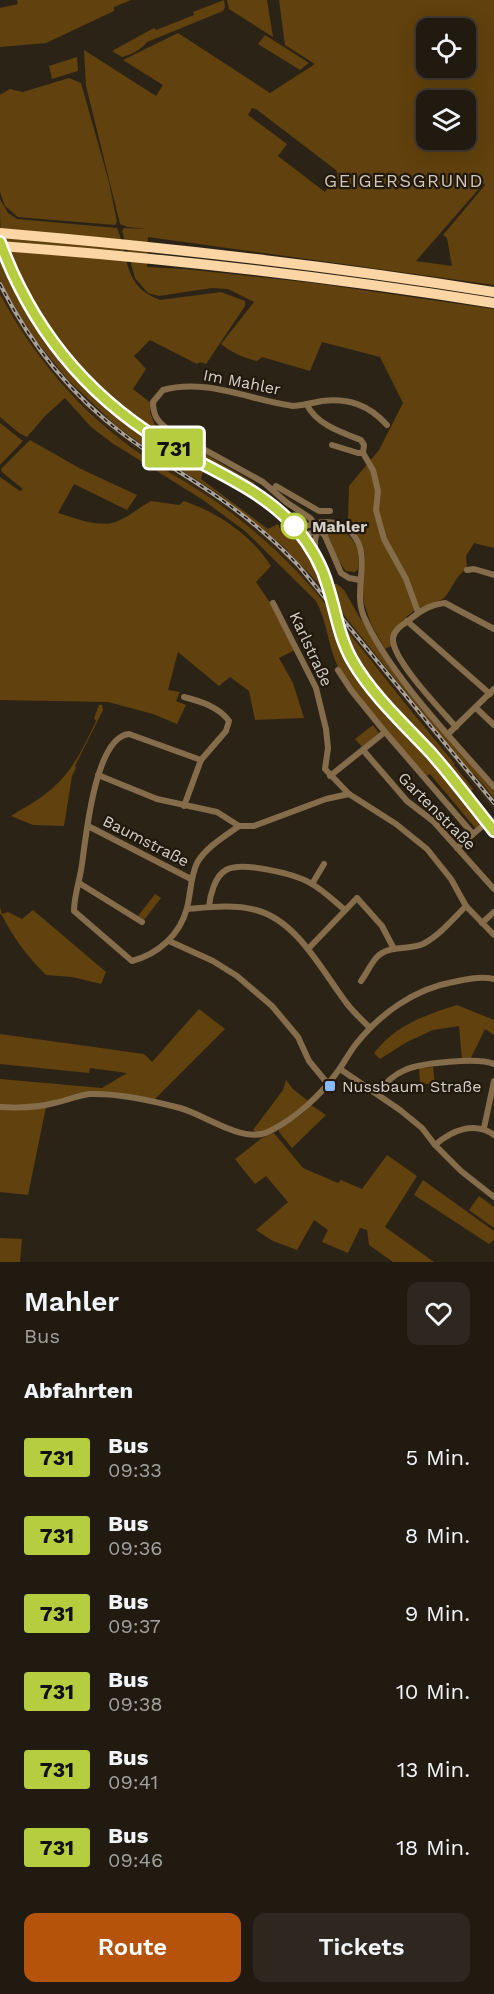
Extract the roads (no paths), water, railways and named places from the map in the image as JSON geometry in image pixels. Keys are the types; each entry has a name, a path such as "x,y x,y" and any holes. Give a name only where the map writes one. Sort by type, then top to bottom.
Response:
{"highway":[{"path":"0,233 159,247 363,272 494,292"},
{"path":"0,244 323,278 494,303"}],"main road":[{"path":"0,244 33,314 60,353 98,394 142,429 258,495 281,513 304,537 327,581 341,636 353,661 370,686 433,756 494,831"}],"street":[{"name":"Im Mahler","path":"360,580 349,578 341,573 327,539 310,518 252,476 159,423 154,416 153,402 162,390 179,386 198,386 285,404 307,405 332,400 363,405 375,412 387,425"},
{"path":"307,405 311,412 326,424 362,440 363,453 373,470 378,491 376,510 384,539 406,579 418,612"},
{"path":"332,445 363,453"},
{"name":"Im Mahler","path":"273,490 276,486 319,511 330,511"},
{"path":"297,530 307,526 335,523 348,530 361,548 360,604 370,628 403,678 494,787"},
{"path":"304,537 314,534 321,526"},
{"path":"314,534 315,555"},
{"path":"466,570 474,569 494,574"},
{"name":"Karlstraße","path":"273,603 316,688 326,729 328,748 325,769 330,776"},
{"path":"456,727 428,696 398,654 393,640 395,632 418,612 444,603 494,629"},
{"path":"407,621 492,691 448,734"},
{"path":"338,670 385,732 472,834"},
{"path":"184,697 200,701 217,710 229,721 226,731 201,760 184,806"},
{"path":"476,708 494,725"},
{"path":"385,732 330,776 349,794 396,824 427,849 451,879 466,906 494,935"},
{"path":"201,760 129,734 121,734 112,746 98,775 90,801 74,911 132,961 148,955 169,941 179,926 187,909 191,879 198,861 239,826"},
{"name":"Gartenstraße","path":"363,750 407,801 434,821 494,890"},
{"path":"98,775 157,799 216,812 239,826 254,826 326,799 349,794"},
{"path":"457,848 487,822"},
{"name":"Baumstraße","path":"88,826 191,879"},
{"path":"312,884 324,864"},
{"path":"209,907 218,877 228,868 237,867 302,879 345,910"},
{"path":"79,883 142,922"},
{"path":"308,949 357,898 382,926 394,949"},
{"path":"362,981 378,956 384,952 410,948 429,940 447,926 466,906"},
{"path":"187,909 233,907 257,910 287,927 308,949 353,1010 370,1028"},
{"path":"482,923 494,912"},
{"path":"169,941 213,961 237,976 272,1006 298,1037 309,1061 328,1084"},
{"path":"0,1107 37,1107 87,1094 103,1094 177,1107 244,1134 258,1135 270,1132 311,1101 328,1084 354,1046 370,1028 400,1002 448,983 478,977 494,979"},
{"path":"376,1094 395,1076 413,1067 468,1061 494,1064"},
{"path":"340,1069 422,1128 461,1171 494,1197"},
{"path":"484,1128 494,1081"},
{"path":"435,1145 456,1131 484,1128 494,1135"}],"railway":[{"path":"0,284 38,347 69,385 104,419 238,512 298,565 494,803"}],"place":[{"name":"Mahler","path":"294,526"},
{"name":"Nussbaum Straße","path":"330,1086"}],"district":[{"name":"GEIGERSGRUND","path":"404,180"}]}
